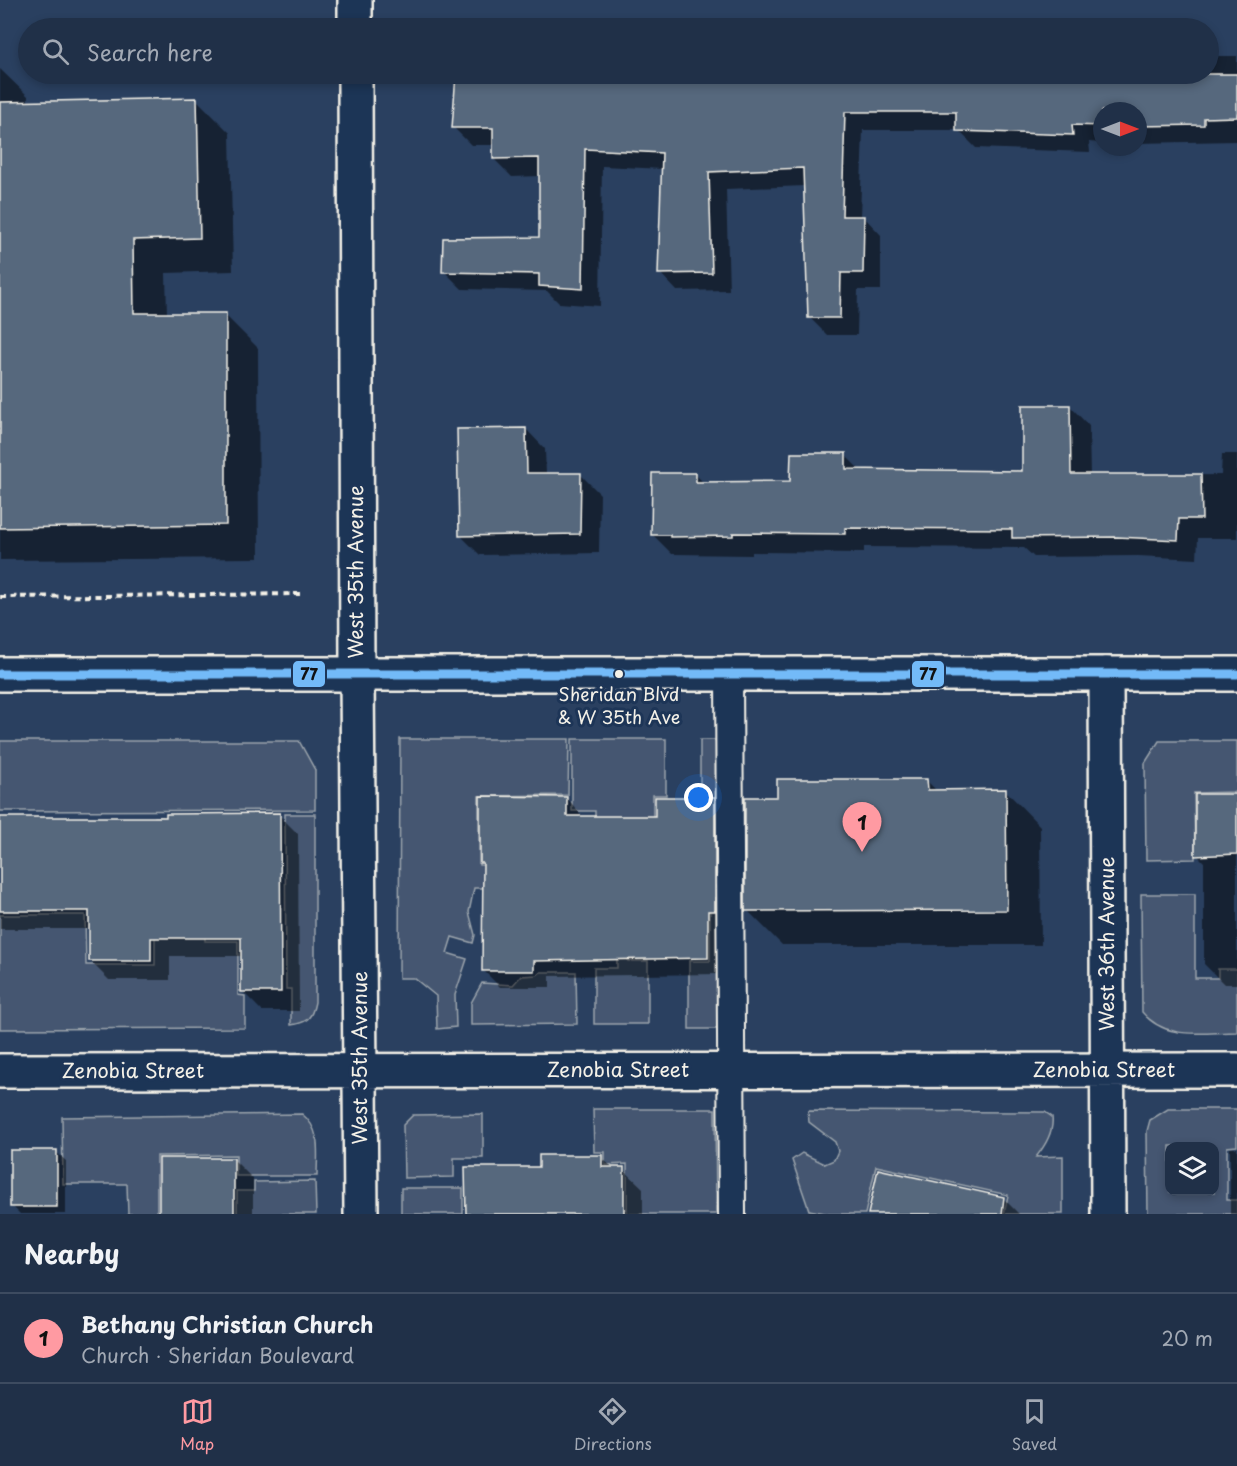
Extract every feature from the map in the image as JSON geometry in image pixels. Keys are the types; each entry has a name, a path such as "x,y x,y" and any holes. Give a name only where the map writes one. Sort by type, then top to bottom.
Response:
{"street":[{"path":"355,0 355,18"},
{"name":"West 35th Avenue","path":"355,84 361,1214"},
{"path":"0,674 1237,674"},
{"name":"West 36th Avenue","path":"1106,674 1108,1214"},
{"name":"Zenobia Street","path":"0,1071 1237,1070"}],"lane":[{"path":"729,674 732,1214"}],"path":[{"path":"0,597 301,594"}],"shaded area":[{"path":"400,739 569,739 568,795 479,796 479,865 567,866 567,888 474,888 469,912 475,935 473,943 452,937 447,953 467,959 455,995 456,1027 437,1029 436,996 414,978 399,978"},
{"path":"572,739 666,739 666,795 653,795 653,856 710,857 710,796 700,795 700,740 721,740 722,1029 689,1029 689,961 710,961 710,897 627,897 628,961 648,961 648,1024 594,1024 594,968 617,968 616,886 595,855 595,811 572,811"},
{"path":"0,741 299,741 315,770 315,810 0,811"},
{"path":"1159,741 1237,741 1237,792 1194,793 1195,859 1146,860 1145,763"},
{"path":"285,814 315,814 315,1002 308,1019 291,1025 291,989 286,989"},
{"path":"155,817 163,817 163,901 204,901 205,941 238,941 238,995 245,996 245,1028 0,1029 0,915 85,915 86,965 155,965"},
{"path":"1141,894 1195,894 1195,978 1218,978 1218,969 1237,969 1237,1032 1185,1033 1173,1031 1152,1021 1142,1012"},
{"path":"541,972 576,972 577,1024 471,1025 471,1003 482,983 513,985 521,976 537,975"},
{"path":"593,1109 715,1109 716,1214 627,1214 627,1164 605,1165 605,1152 594,1152"},
{"path":"1168,1109 1237,1109 1237,1146 1227,1147 1227,1200 1237,1200 1237,1214 1148,1214 1147,1131 1150,1120"},
{"path":"808,1111 1045,1112 1052,1117 1052,1128 1046,1143 1036,1157 1063,1156 1063,1214 1004,1214 1008,1195 876,1166 865,1214 830,1214 809,1210 792,1160 802,1153 825,1164 834,1160 838,1151 835,1142 809,1122"},
{"path":"302,1114 313,1127 316,1135 317,1176 236,1176 236,1155 157,1156 157,1214 128,1214 127,1184 63,1184 62,1117"},
{"path":"483,1114 483,1158 454,1158 454,1177 404,1178 403,1125 413,1115"},
{"path":"315,1181 316,1214 237,1214 237,1191 254,1191 254,1182"},
{"path":"401,1188 463,1188 463,1214 401,1214"}],"building":[{"path":"1219,74 1237,74 1237,117 1204,118 1204,125 1147,126 1147,102 1093,102 1093,126 1072,125 1073,135 956,131 956,112 845,112 842,216 864,216 863,273 841,273 840,318 808,318 803,168 709,172 712,273 658,274 662,153 585,149 583,289 539,286 539,274 442,272 443,238 539,237 539,158 493,159 493,128 452,128 455,84 1219,84"},
{"path":"197,98 200,238 133,240 134,313 226,313 226,525 0,528 0,102"},
{"path":"1022,405 1070,405 1071,474 1201,474 1202,519 1179,519 1178,540 1117,537 1012,538 1012,529 845,528 845,534 733,533 733,536 670,537 670,535 651,535 652,473 696,473 696,482 790,481 791,453 846,453 846,469 1022,471"},
{"path":"526,428 527,473 581,473 580,534 459,536 457,429"},
{"path":"777,779 927,779 928,790 1006,789 1007,910 745,911 745,797 777,797"},
{"path":"1195,794 1237,794 1237,854 1195,856"},
{"path":"480,796 567,797 567,816 655,816 655,797 715,797 715,911 708,911 708,958 534,961 534,971 482,971 483,863 480,863"},
{"path":"280,813 281,992 241,992 241,938 151,938 151,961 89,961 89,911 0,911 0,817 166,817 166,814"},
{"path":"10,1150 57,1150 57,1207 10,1207"},
{"path":"539,1155 602,1155 602,1167 624,1167 624,1214 466,1214 465,1167 539,1167"},
{"path":"159,1158 234,1158 234,1214 159,1214"},
{"path":"878,1169 1004,1197 1002,1214 868,1214"}],"transit line":[{"name":"77","path":"0,674 1237,674"}],"place":[{"name":"Sheridan Blvd & W 35th Ave","path":"619,674"},
{"name":"Bethany Christian Church","path":"862,852"}]}
